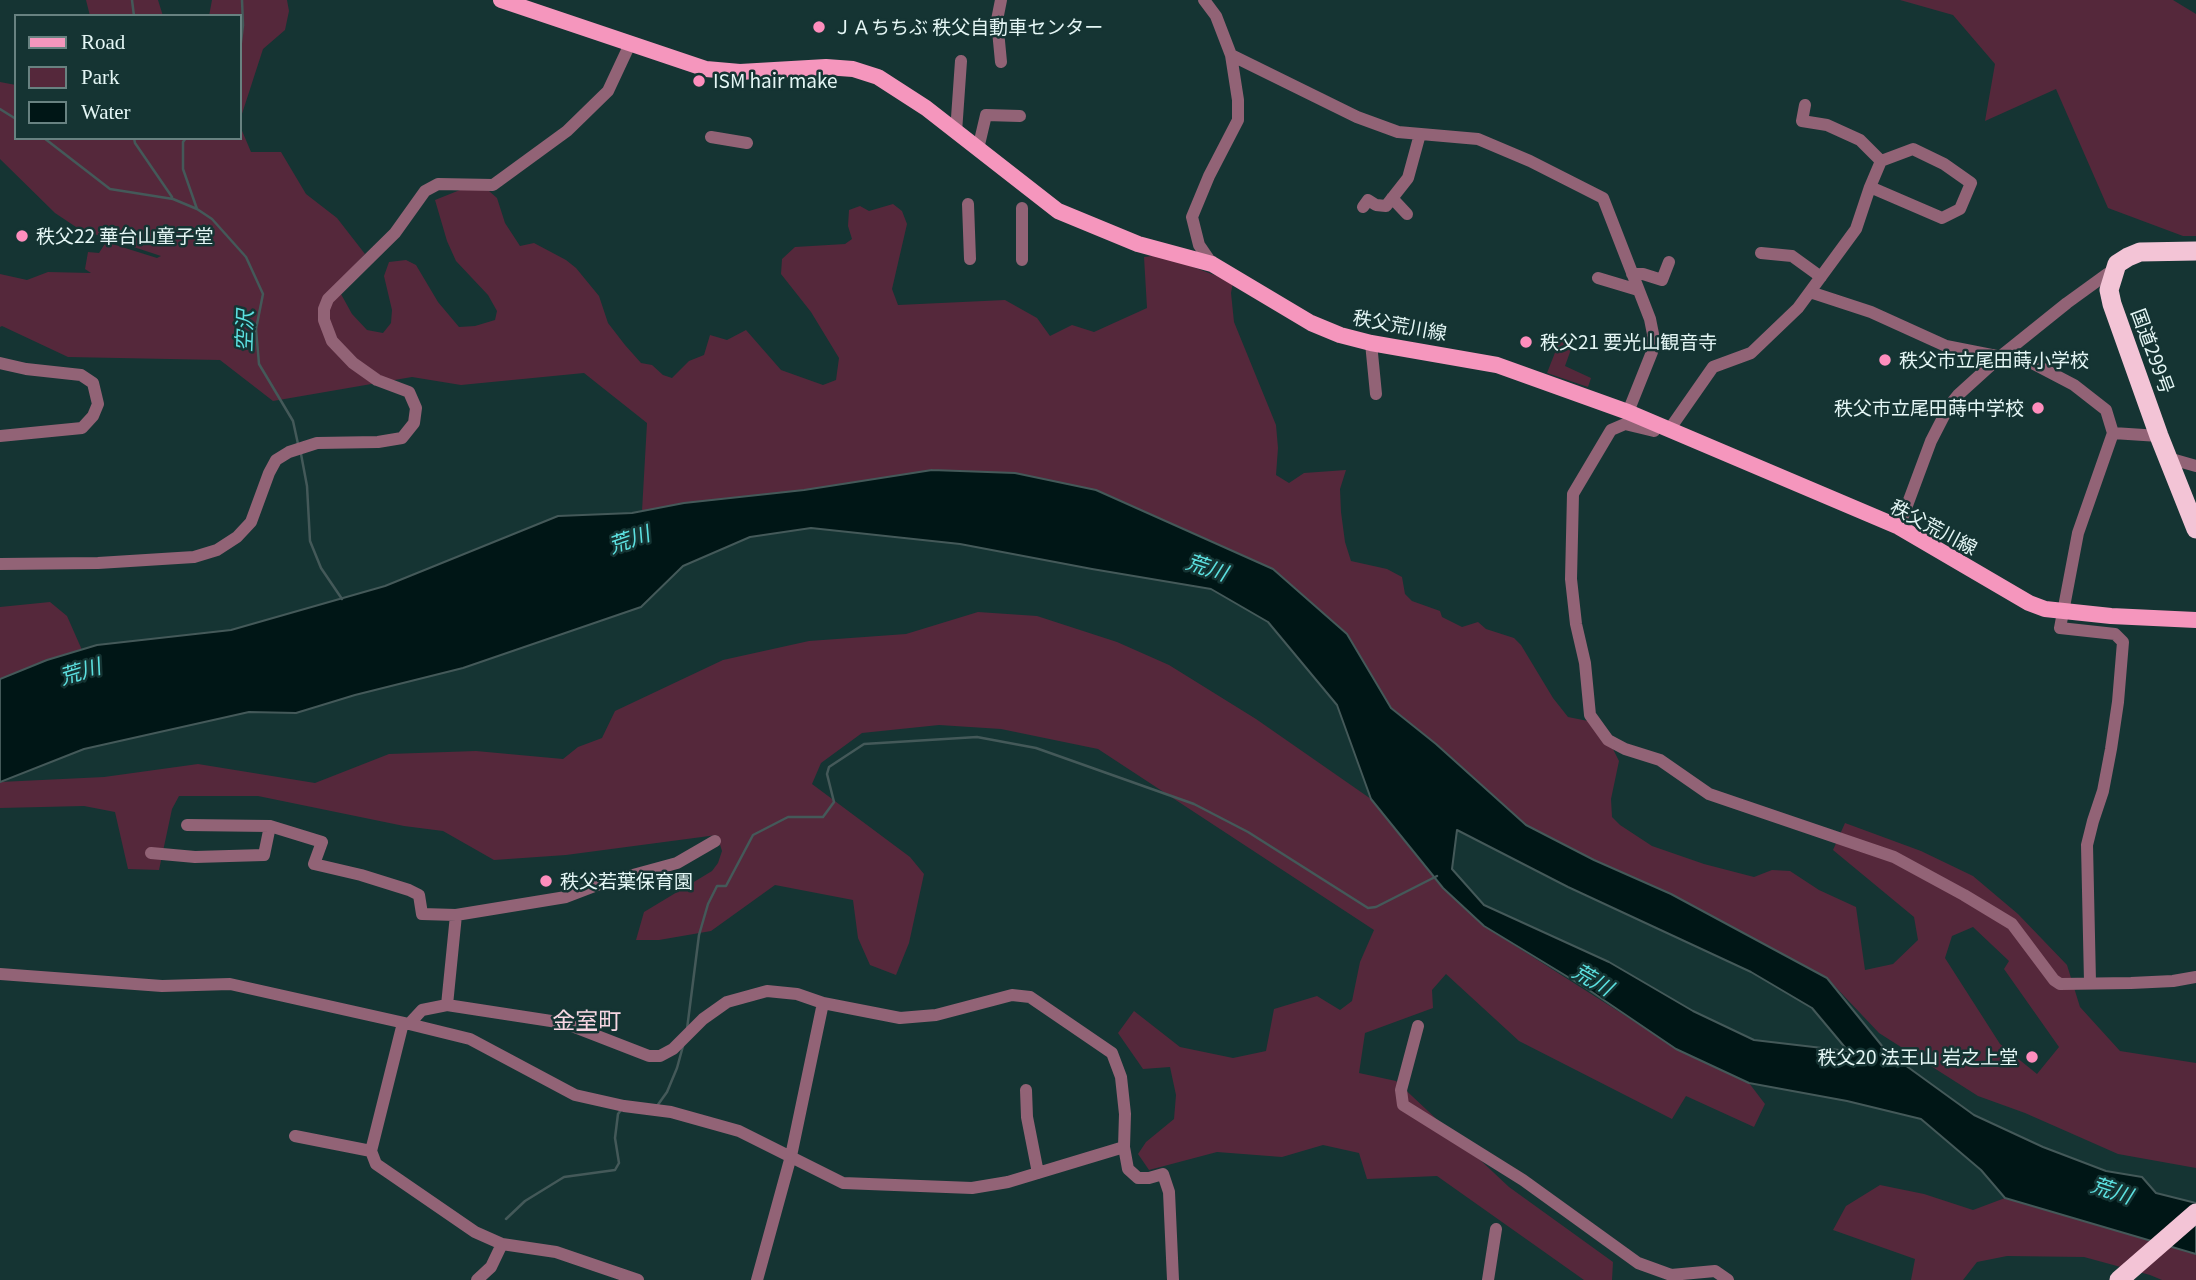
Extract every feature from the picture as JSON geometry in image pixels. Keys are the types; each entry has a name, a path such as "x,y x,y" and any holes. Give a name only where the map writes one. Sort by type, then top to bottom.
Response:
{"highway":[{"path":"2112,276 2117,264 2140,252 2196,251"},
{"name":"国道299号","path":"2112,276 2109,290 2112,304 2159,436 2196,529"},
{"path":"2119,1280 2196,1213"}],"main road":[{"name":"秩父荒川線","path":"501,0 706,69 740,72 826,67 853,69 878,77 926,108 1058,211 1138,244 1212,264 1311,323 1340,335 1371,344 1497,365 1628,412 1899,527 2029,603 2061,612 2196,620"}],"street":[{"path":"1001,0 997,20 1001,62"},
{"path":"1204,0 1216,16 1231,55 1238,100 1238,120 1209,176 1192,217 1199,245 1212,264"},
{"path":"0,564 99,563 194,557 217,550 237,537 251,522 276,460 289,452 317,443 378,442 402,438 414,423 416,408 409,392 377,380 353,363 332,341 324,320 328,299 395,233 425,191 438,184 493,185 567,131 608,91 630,44"},
{"path":"1231,55 1357,117 1398,132 1478,139 1603,198 1650,320 1652,352 1628,412"},
{"path":"956,132 961,61"},
{"path":"1805,105 1802,121 1828,125 1860,140 1881,161"},
{"path":"978,149 986,115 1020,116"},
{"path":"1363,207 1368,200 1376,205 1386,206 1408,178 1420,134"},
{"path":"711,137 747,143"},
{"path":"1870,187 1942,218 1961,209 1971,183 1944,164 1913,149 1881,161 1870,187 1856,229 1798,308 1751,353 1713,367 1662,427 1654,431 1625,424 1611,430 1573,494 1571,579 1576,624 1586,663 1590,715 1608,740 1660,760 1709,793 1894,857 1964,895 2012,924 2054,980 2060,984 2131,984 2196,977"},
{"path":"1392,198 1408,214"},
{"path":"968,204 970,258"},
{"path":"1022,208 1022,260"},
{"path":"1761,253 1792,256 1821,277"},
{"path":"1632,274 1643,274 1662,280 1669,262"},
{"path":"1899,527 1931,441 1950,406 2001,356 2106,274 2112,276"},
{"path":"1598,278 1638,290"},
{"path":"1810,292 1871,312 1946,346 2032,363 2074,385 2106,410 2113,433 2078,533 2060,628 2115,634 2123,642 2111,750 2103,791 2087,845 2090,982"},
{"path":"1371,344 1376,394"},
{"path":"0,363 81,375 93,383 97,404 93,416 82,428 0,436"},
{"path":"2113,433 2159,436"},
{"path":"2168,458 2196,466"},
{"path":"187,825 270,826 322,842 314,864 361,875 419,894 422,914 456,915 566,897 600,884 677,863 715,841"},
{"path":"151,853 195,857 264,855 270,826"},
{"path":"447,1005 456,915"},
{"path":"0,974 162,986 230,984 406,1023 470,1039 575,1095 684,1116 739,1131 843,1183 972,1188 1008,1182 1124,1147"},
{"path":"638,1280 556,1252 502,1244 475,1232 376,1164 371,1151 406,1023 422,1010 447,1005 564,1023 649,1056 660,1056 673,1049 703,1019 727,1002 767,991 797,994 823,1003 900,1018 936,1015 1012,995 1030,997 1112,1053 1121,1077 1125,1114 1124,1147 1128,1169 1138,1178 1163,1174 1169,1192 1173,1280"},
{"path":"757,1280 791,1156 823,1003"},
{"path":"1418,1026 1401,1090 1404,1105 1523,1180 1638,1263 1671,1275 1716,1271 1728,1280"},
{"path":"1026,1090 1027,1117 1038,1173"},
{"path":"295,1136 371,1151"},
{"path":"1488,1280 1496,1229"},
{"path":"477,1280 491,1267 502,1244"}],"green space":[{"path":"86,0 158,0 162,14 90,14"},
{"path":"212,0 287,0 289,11 285,30 263,49 242,114 242,14 209,14"},
{"path":"1900,0 2173,0 2196,14 2196,236 2183,236 2108,208 2056,89 1985,121 1995,64 1953,15"},
{"path":"0,82 14,85 14,140 242,140 242,131 251,152 281,152 306,194 337,218 365,254 336,285 352,314 367,330 383,333 391,323 392,310 384,276 389,262 406,260 416,265 438,302 459,327 495,320 497,311 488,295 456,261 435,200 465,188 489,191 497,198 505,223 520,246 534,243 576,268 599,296 608,323 625,345 641,363 652,365 663,375 672,378 689,361 704,355 710,335 727,340 746,330 781,370 823,385 836,380 839,358 811,312 781,274 782,259 795,247 845,244 852,239 848,226 849,210 860,206 869,211 893,204 902,211 907,224 892,289 898,305 1005,300 1037,318 1050,336 1072,325 1094,332 1147,308 1144,257 1161,255 1233,282 1231,293 1234,322 1276,425 1276,475 1289,483 1304,473 1346,470 1340,489 1341,512 1351,561 1387,569 1402,577 1405,594 1412,601 1440,611 1442,617 1462,627 1478,622 1486,629 1514,638 1521,645 1553,698 1568,717 1588,721 1612,747 1619,761 1611,799 1612,817 1620,825 1652,846 1704,864 1754,877 1772,870 1790,871 1819,890 1856,907 1865,970 1893,964 1918,940 1914,917 1833,850 1845,823 1921,851 1973,876 2018,914 2067,965 2080,1007 2120,1051 2196,1063 2196,1168 2118,1154 2025,1113 1978,1096 1879,1033 1827,978 1671,894 1594,860 1526,825 1436,744 1391,708 1347,634 932,470 642,511 647,423 584,373 461,385 412,377 273,401 220,360 68,357 0,327 0,274 27,280 48,272 91,273 85,269 88,252 99,253 106,242 157,258 161,256 79,229 55,213 0,159","holes":["1973,927 2009,961 2004,969 2059,1047 2037,1074 2000,1044 1945,958 1952,936"]},
{"path":"1546,332 1574,341 1565,366 1591,378 1588,387 1547,373 1556,350 1541,343"},
{"path":"50,602 67,616 82,650 47,660 0,679 0,607"},
{"path":"978,612 1037,616 1117,642 1169,665 1256,719 1371,799 1443,888 1484,926 1651,1032 1749,1083 1765,1104 1754,1127 1686,1096 1672,1119 1519,1041 1446,974 1432,990 1433,1008 1365,1033 1359,1073 1396,1081 1509,1187 1613,1262 1612,1280 1584,1280 1437,1176 1367,1179 1359,1153 1323,1145 1282,1157 1217,1152 1149,1170 1138,1154 1146,1142 1174,1119 1176,1095 1170,1067 1143,1069 1118,1033 1134,1011 1180,1047 1233,1058 1266,1051 1274,1009 1317,996 1340,1010 1352,1001 1360,962 1374,930 1098,749 1001,729 939,725 862,733 821,763 812,784 910,857 924,874 909,943 896,975 870,965 858,938 853,900 775,885 711,931 659,940 636,940 644,912 712,871 722,851 717,835 566,855 494,860 443,831 404,826 258,796 179,796 172,809 159,870 128,869 115,812 84,806 0,808 0,782 104,777 198,764 315,783 389,754 476,751 563,759 578,747 602,738 615,711 723,660 809,641 906,634"},
{"path":"1880,1185 1924,1194 1973,1210 2005,1198 2196,1254 2196,1280 2162,1280 2084,1257 2007,1256 1977,1262 1963,1280 1911,1280 1915,1259 1833,1230 1846,1206"}],"water":[{"name":"荒川","path":"932,470 1015,473 1096,490 1273,569 1347,634 1391,708 1436,744 1526,825 1594,860 1671,894 1827,978 1887,1052 1974,1115 2043,1147 2106,1171 2142,1177 2156,1193 2196,1203 2196,1254 2005,1198 1981,1170 1921,1119 1847,1101 1749,1083 1676,1049 1586,988 1484,926 1443,888 1371,799 1337,705 1268,622 1211,589 960,544 811,528 750,537 683,566 641,607 463,668 296,713 249,712 84,749 0,782 0,679 47,660 97,645 231,630 385,586 558,516 632,513 684,503 804,490","holes":["1457,830 1568,887 1751,972 1812,1008 1848,1051 1754,1040 1693,1011 1609,962 1484,905 1452,869"]}],"waterway":[{"path":"132,0 134,14"},
{"path":"242,0 242,33"},
{"name":"空沢","path":"0,109 14,118"},
{"name":"空沢","path":"47,140 110,189 173,199 197,209 212,219 246,257 263,294 256,329 259,364 293,421 298,444"},
{"path":"134,140 172,197"},
{"path":"184,140 183,169 197,209"},
{"name":"空沢","path":"301,454 307,486 310,541 321,568 342,599"},
{"path":"687,1029 699,935 708,904 717,886 726,886 753,835 788,817 823,817 834,802 827,774 829,767 864,744 977,737 1036,748 1194,804 1248,832 1368,908 1376,907 1437,876"},
{"path":"657,1106 667,1092 683,1046"},
{"path":"506,1219 525,1201 564,1177 615,1170 619,1163 615,1138 621,1110"}],"place":[{"name":"ＪＡちちぶ 秩父自動車センター","path":"819,27"},
{"name":"ISM hair make","path":"699,81"},
{"name":"秩父22 華台山童子堂","path":"22,236"},
{"name":"秩父21 要光山観音寺","path":"1526,342"},
{"name":"秩父市立尾田蒔小学校","path":"1885,360"},
{"name":"秩父市立尾田蒔中学校","path":"2038,408"},
{"name":"秩父若葉保育園","path":"546,881"},
{"name":"秩父20 法王山 岩之上堂","path":"2032,1057"}],"district":[{"name":"金室町","path":"587,1020"}]}
